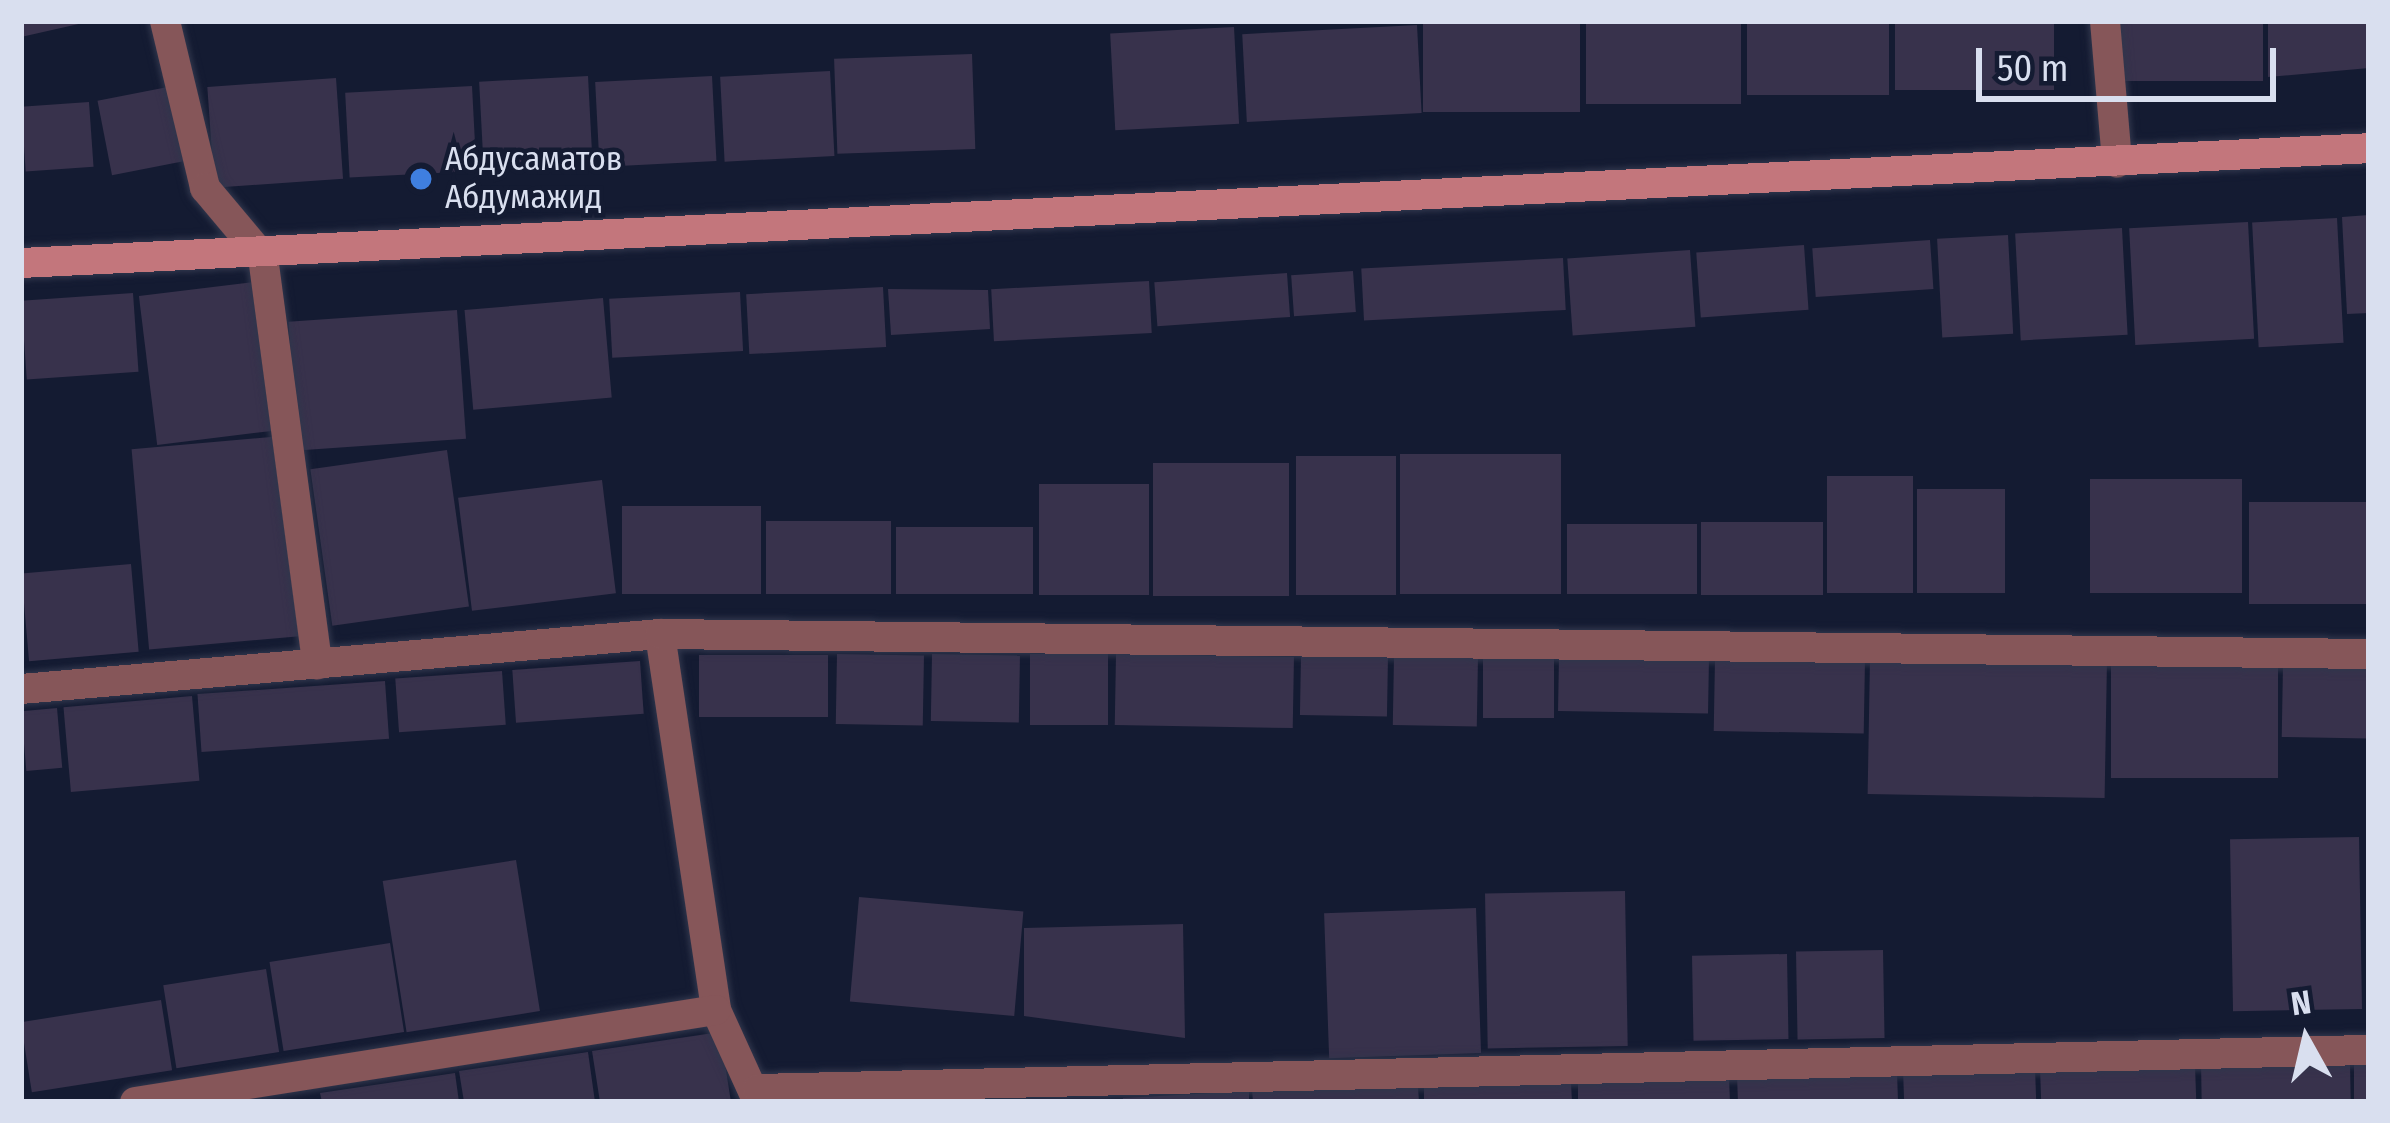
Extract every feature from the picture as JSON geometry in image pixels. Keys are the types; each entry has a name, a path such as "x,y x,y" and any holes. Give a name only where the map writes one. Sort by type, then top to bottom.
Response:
{"main road":[{"path":"21,263 263,257 2369,148"}],"street":[{"path":"164,21 205,188 263,257 317,664"},
{"path":"2105,21 2117,162"},
{"path":"660,634 716,1010 758,1095 2369,1049"},
{"path":"21,689 660,634 2369,654"},
{"path":"135,1102 716,1010"}],"building":[{"path":"21,21 83,21 83,23 21,37"},
{"path":"1423,21 1580,21 1580,112 1423,112"},
{"path":"1586,21 1741,21 1741,104 1586,104"},
{"path":"1747,21 1889,21 1889,95 1747,95"},
{"path":"1895,21 2054,21 2054,90 1895,90"},
{"path":"2114,21 2263,21 2263,81 2114,81"},
{"path":"2268,21 2369,21 2369,68 2268,77"},
{"path":"1417,25 1422,113 1247,122 1242,34"},
{"path":"1234,27 1239,124 1115,130 1110,33"},
{"path":"972,54 975,149 837,154 834,59"},
{"path":"830,71 834,156 725,162 720,77"},
{"path":"588,76 593,165 484,171 479,82"},
{"path":"712,76 716,161 600,167 595,82"},
{"path":"336,78 343,179 214,188 207,87"},
{"path":"178,85 193,160 112,175 98,101"},
{"path":"472,86 476,171 350,178 345,93"},
{"path":"89,102 94,167 26,172 21,107"},
{"path":"2369,215 2369,313 2347,314 2342,217"},
{"path":"2337,218 2344,343 2259,347 2252,222"},
{"path":"2248,222 2254,339 2135,345 2129,228"},
{"path":"2122,228 2128,335 2021,340 2015,234"},
{"path":"2008,235 2013,334 1942,338 1937,239"},
{"path":"1930,240 1933,289 1816,297 1812,248"},
{"path":"1804,245 1809,310 1701,317 1696,253"},
{"path":"1690,250 1695,327 1573,335 1567,259"},
{"path":"1563,258 1566,310 1364,321 1361,269"},
{"path":"1353,271 1356,312 1294,316 1291,275"},
{"path":"1287,273 1290,317 1157,326 1154,282"},
{"path":"262,281 280,430 157,445 139,296"},
{"path":"1149,281 1152,333 994,341 991,289"},
{"path":"883,287 886,347 749,354 746,294"},
{"path":"888,289 988,290 990,329 891,335"},
{"path":"740,292 743,351 612,358 609,299"},
{"path":"133,293 139,372 27,380 21,301"},
{"path":"603,298 612,398 473,410 465,310"},
{"path":"457,310 466,439 297,450 288,322"},
{"path":"282,436 300,636 149,649 132,449"},
{"path":"447,450 469,606 332,626 310,469"},
{"path":"1400,454 1561,454 1561,594 1400,594"},
{"path":"1296,456 1396,456 1396,595 1296,595"},
{"path":"1153,463 1289,463 1289,596 1153,596"},
{"path":"1827,476 1913,476 1913,593 1827,593"},
{"path":"2090,479 2242,479 2242,593 2090,593"},
{"path":"602,480 616,593 472,611 458,498"},
{"path":"1039,484 1149,484 1149,595 1039,595"},
{"path":"1917,489 2005,489 2005,593 1917,593"},
{"path":"2249,502 2369,502 2369,604 2249,604"},
{"path":"622,506 761,506 761,594 622,594"},
{"path":"766,521 891,521 891,594 766,594"},
{"path":"1701,522 1823,522 1823,595 1701,595"},
{"path":"1567,524 1697,524 1697,594 1567,594"},
{"path":"896,527 1033,527 1033,594 896,594"},
{"path":"131,564 139,652 29,661 21,574"},
{"path":"837,654 924,656 923,726 836,724"},
{"path":"932,654 1020,656 1019,723 931,721"},
{"path":"1030,654 1108,654 1108,725 1030,725"},
{"path":"1116,654 1294,657 1293,728 1115,725"},
{"path":"699,655 828,655 828,717 699,717"},
{"path":"1301,655 1388,657 1387,717 1300,715"},
{"path":"1394,656 1478,657 1477,726 1393,725"},
{"path":"1559,656 1709,659 1708,714 1558,711"},
{"path":"1483,657 1554,657 1554,718 1483,718"},
{"path":"1715,658 1865,661 1864,734 1714,731"},
{"path":"1870,658 2107,662 2105,798 1868,794"},
{"path":"640,661 644,714 516,723 512,670"},
{"path":"2111,662 2278,662 2278,778 2111,778"},
{"path":"2283,664 2369,666 2368,738 2282,737"},
{"path":"502,671 506,725 399,732 395,678"},
{"path":"385,681 389,739 202,752 197,694"},
{"path":"192,696 199,781 71,792 63,707"},
{"path":"57,708 62,768 26,771 21,711"},
{"path":"2359,837 2362,1009 2233,1011 2230,839"},
{"path":"516,860 540,1011 407,1032 383,881"},
{"path":"1625,891 1628,1046 1488,1048 1485,893"},
{"path":"859,897 1023,911 1014,1016 850,1002"},
{"path":"1476,908 1481,1053 1329,1058 1324,913"},
{"path":"1183,924 1185,1038 1024,1016 1024,928"},
{"path":"390,943 404,1032 284,1051 270,962"},
{"path":"1883,950 1885,1038 1798,1040 1796,952"},
{"path":"1787,954 1788,1039 1693,1041 1692,956"},
{"path":"266,969 279,1052 176,1068 163,985"},
{"path":"161,1000 172,1070 32,1092 21,1022"},
{"path":"720,1032 731,1102 600,1102 592,1051"},
{"path":"588,1052 595,1102 464,1102 459,1071"},
{"path":"2354,1060 2369,1060 2369,1102 2354,1102"},
{"path":"2350,1061 2351,1102 2202,1102 2201,1064"},
{"path":"2195,1065 2196,1102 2041,1102 2040,1070"},
{"path":"2035,1067 2036,1102 1904,1102 1903,1072"},
{"path":"1897,1072 1898,1102 1738,1102 1737,1078"},
{"path":"455,1073 459,1102 322,1102 320,1093"},
{"path":"1729,1077 1730,1102 1578,1102 1578,1081"},
{"path":"1571,1083 1572,1102 1424,1102 1424,1087"},
{"path":"1418,1087 1419,1102 1253,1102 1252,1090"},
{"path":"1249,1091 1249,1102 1123,1102 1123,1098"}],"place":[{"name":"Абдусаматов Абдумажид","path":"421,179"}]}
